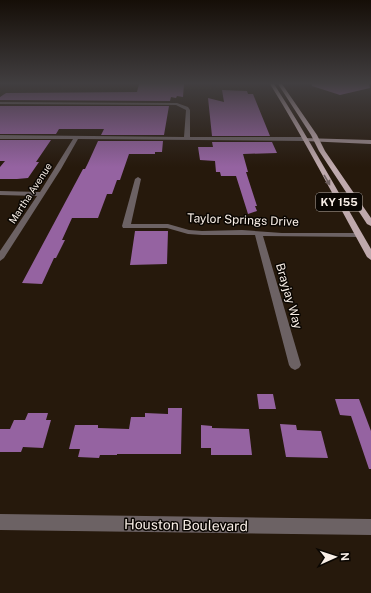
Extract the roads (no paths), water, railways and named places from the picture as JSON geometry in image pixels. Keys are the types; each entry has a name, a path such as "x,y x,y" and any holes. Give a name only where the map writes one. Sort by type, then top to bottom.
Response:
{"main road":[{"name":"KY 155","path":"289,112 371,257"},
{"name":"KY 155","path":"298,112 371,224"}],"street":[{"path":"187,138 188,112"},
{"path":"0,137 305,139 371,142"},
{"name":"Martha Avenue","path":"0,258 42,194 76,138"},
{"name":"Taylor Springs Drive","path":"138,179 126,226 168,226 188,232 202,233 242,232 358,235"},
{"path":"0,193 42,194"},
{"name":"Brayjay Way","path":"258,233 295,365"},
{"name":"Houston Boulevard","path":"0,522 371,527"}]}
